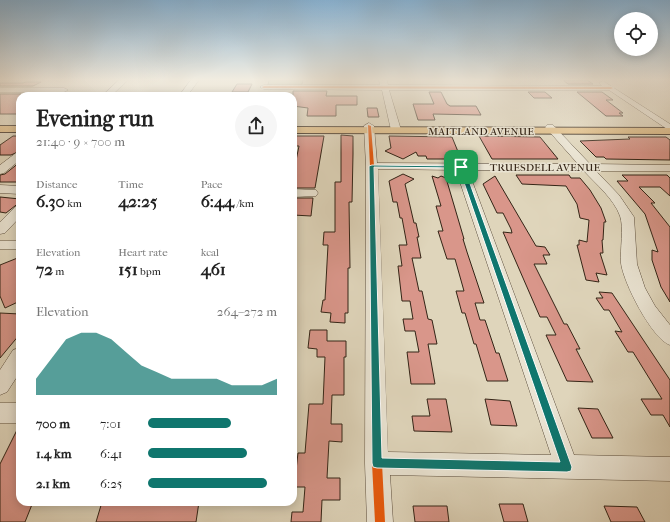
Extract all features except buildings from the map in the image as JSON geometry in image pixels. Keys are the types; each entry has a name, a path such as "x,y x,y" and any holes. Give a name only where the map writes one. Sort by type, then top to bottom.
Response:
{"main road":[{"path":"0,124 16,124"},
{"name":"MAITLAND AVENUE","path":"297,126 369,128"},
{"name":"MAITLAND AVENUE","path":"297,130 369,128 669,128"},
{"path":"0,129 16,129"}],"street":[{"path":"389,104 395,128"},
{"path":"635,104 669,128"},
{"path":"369,128 372,166 377,463 380,522"},
{"path":"552,129 615,198 627,217 629,264 637,288 649,310 670,338"},
{"path":"0,171 16,158"},
{"name":"TRUESDELL AVENUE","path":"372,166 670,168"},
{"path":"461,167 567,467"},
{"path":"0,189 16,190"},
{"path":"297,193 312,193"},
{"path":"0,230 16,214"},
{"path":"0,245 16,244"},
{"path":"0,386 16,362"},
{"path":"0,413 16,413"},
{"path":"377,463 670,468"}],"cycle path":[{"path":"369,126 372,166 377,463 380,522"}],"route":[{"path":"372,166 461,167 567,467 377,463 372,166"}]}
